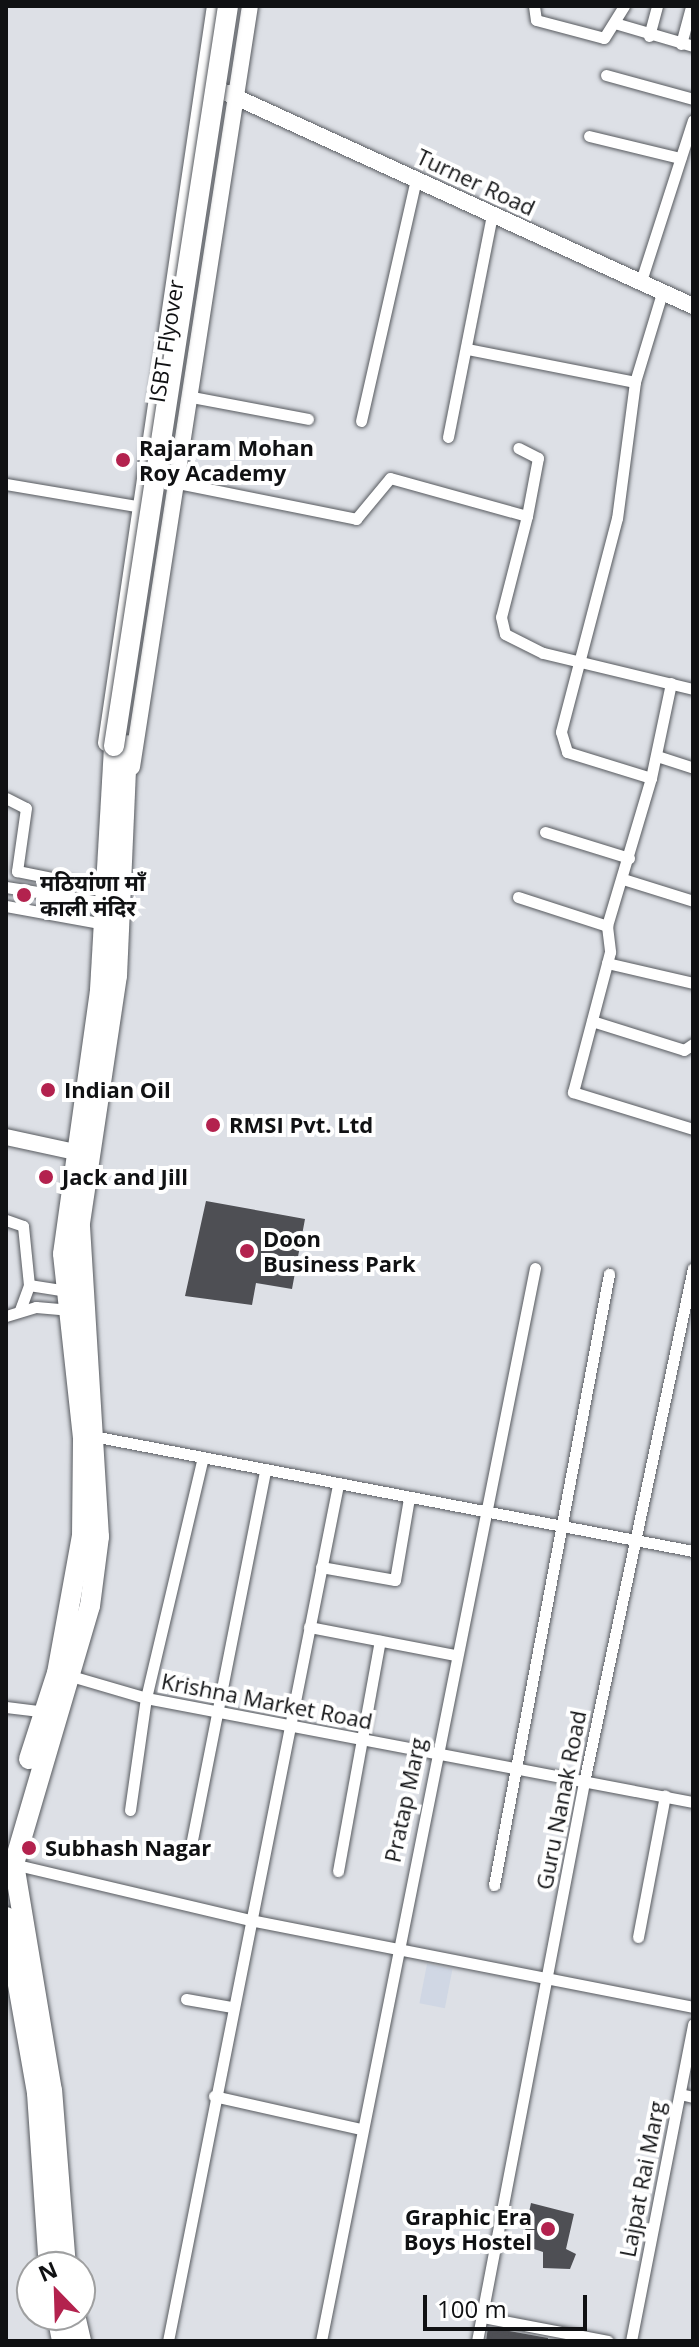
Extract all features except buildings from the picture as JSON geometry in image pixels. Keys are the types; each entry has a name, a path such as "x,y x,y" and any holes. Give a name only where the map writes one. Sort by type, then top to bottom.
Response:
{"highway":[{"name":"ISBT Flyover","path":"119,775 228,6"},
{"name":"ISBT Flyover","path":"121,746 241,6"},
{"path":"65,2251 52,2091 10,1863 71,1676 99,1537 98,1437 79,1284 84,1154 119,775"},
{"path":"6,1832 44,1712 73,1604 82,1536 83,1438 67,1301 65,1222 84,1154 115,995 119,775"},
{"path":"6,1917 37,2093 48,2251"}],"main road":[{"path":"119,775 111,680 215,6"},
{"path":"119,775 178,483 241,95 250,6"},
{"name":"Turner Road","path":"205,84 241,95 640,284 693,306"},
{"path":"6,1137 84,1154"}],"street":[{"path":"534,6 536,20 604,38 618,24 622,6"},
{"path":"649,36 657,6"},
{"path":"618,24 649,36 687,45 691,6"},
{"path":"606,75 693,99"},
{"path":"640,284 693,120"},
{"path":"589,136 680,158"},
{"path":"361,421 416,178"},
{"path":"448,437 492,214"},
{"path":"651,778 562,747 619,510 619,462 635,382 662,293"},
{"path":"467,349 635,382"},
{"path":"192,397 308,419"},
{"path":"518,448 538,458 527,516 501,617 505,634 532,650 693,689"},
{"path":"178,483 356,519 390,478 527,516"},
{"path":"6,484 136,506"},
{"path":"671,683 657,756 607,926 607,963 575,1095 693,1129"},
{"path":"657,756 693,768"},
{"path":"6,798 26,808 17,871 9,887 106,905"},
{"path":"545,832 629,858"},
{"path":"17,871 106,905"},
{"path":"623,879 693,901"},
{"path":"518,897 607,926"},
{"path":"6,906 106,905"},
{"path":"607,963 693,983"},
{"path":"592,1021 684,1050 693,1044"},
{"path":"6,1220 23,1226 29,1285 20,1310"},
{"name":"Pratap Marg","path":"321,2341 395,1946 535,1268"},
{"name":"Guru Nanak Road","path":"477,2341 584,1782 633,1539 693,1268"},
{"path":"494,1885 512,1767 609,1274"},
{"path":"29,1285 67,1301"},
{"path":"6,1316 20,1310 67,1301"},
{"path":"98,1437 202,1461 693,1551"},
{"path":"130,1810 146,1698 202,1461"},
{"path":"192,1840 265,1472"},
{"path":"168,2341 214,2096 338,1485"},
{"path":"321,1567 395,1580 409,1498"},
{"path":"309,1627 455,1655"},
{"path":"338,1871 380,1641"},
{"name":"Krishna Market Road","path":"71,1676 146,1698 693,1802"},
{"path":"6,1707 44,1712"},
{"path":"638,1937 665,1796"},
{"path":"10,1863 250,1920 395,1946 693,2007"},
{"path":"186,1999 232,2007"},
{"name":"Lajpat Rai Marg","path":"631,2341 693,2024"},
{"path":"680,2094 693,2097"},
{"path":"214,2096 360,2129"},
{"path":"482,2317 608,2341"}],"shaded area":[{"path":"427,1964 453,1969 445,2008 419,2003"}],"place":[{"name":"Rajaram Mohan Roy Academy","path":"123,460"},
{"name":"मठियांणा माँ काली मंदिर","path":"24,895"},
{"name":"Indian Oil","path":"48,1090"},
{"name":"RMSI Pvt. Ltd","path":"213,1125"},
{"name":"Jack and Jill","path":"46,1177"},
{"name":"Doon Business Park","path":"247,1251"},
{"name":"Subhash Nagar","path":"29,1848"},
{"name":"Graphic Era Boys Hostel","path":"548,2229"}]}
